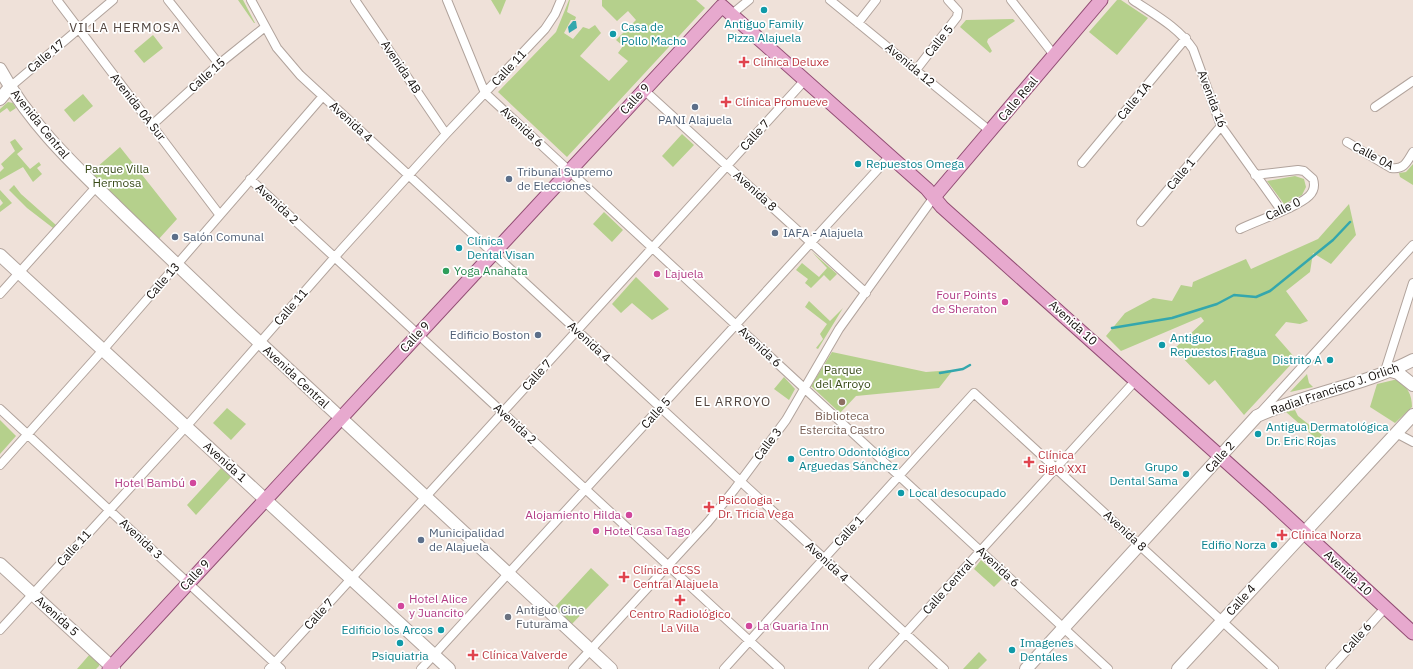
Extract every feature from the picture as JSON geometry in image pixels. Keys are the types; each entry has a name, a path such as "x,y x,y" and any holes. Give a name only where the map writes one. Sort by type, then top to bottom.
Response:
{"main road":[{"name":"Calle Real","path":"934,197 1101,0"},
{"name":"Avenida 10","path":"723,7 890,156 934,197 942,207 1221,456 1413,633"},
{"name":"Calle 9","path":"111,668 265,499 644,90 723,7"},
{"name":"Avenida Central","path":"0,68 10,87 45,134 96,187 177,266 611,669"},
{"name":"Calle 17","path":"0,99 10,87"},
{"name":"Avenida 1","path":"0,255 449,669"},
{"name":"Radial Francisco J. Orlich","path":"1257,416 1280,406 1388,373 1413,360"},
{"path":"1388,373 1398,373 1413,385"},
{"path":"1304,532 1413,415"},
{"name":"Calle 2","path":"1026,669 1257,416"},
{"name":"Calle 4","path":"1178,669 1304,532"},
{"name":"Avenida 5","path":"0,564 111,668"}],"street":[{"name":"Avenida 0A Sur","path":"57,0 219,214"},
{"name":"Calle 17","path":"10,87 113,0"},
{"path":"168,0 219,64"},
{"name":"Avenida 4","path":"251,0 265,27 288,62 323,96 944,669"},
{"name":"Avenida 4B","path":"355,0 446,134"},
{"name":"Avenida 6","path":"447,0 485,93 1108,669"},
{"name":"Calle 11","path":"0,630 109,509 186,427 335,257 446,134 545,29 555,14 561,0"},
{"path":"723,7 749,0"},
{"name":"Avenida 12","path":"830,0 990,131"},
{"path":"858,23 876,0"},
{"name":"Calle 5","path":"916,70 954,22 958,11 948,0"},
{"path":"1012,0 1054,55"},
{"name":"Avenida 16","path":"1133,0 1176,29 1186,38 1193,49 1221,126 1281,210"},
{"name":"Calle 15","path":"152,125 219,64 265,27"},
{"name":"Calle 1A","path":"1082,163 1186,38"},
{"name":"Calle 7","path":"272,666 805,80"},
{"path":"1374,107 1413,81"},
{"name":"Avenida 8","path":"644,90 866,293"},
{"name":"Calle 13","path":"0,465 177,266 219,214 323,96"},
{"name":"Calle 1","path":"1141,222 1162,192 1221,126"},
{"name":"Calle 0A","path":"1347,142 1391,168 1399,169 1404,167 1413,152"},
{"name":"Calle 5","path":"421,669 890,156"},
{"name":"Calle 0","path":"1240,229 1310,195 1314,184 1313,179 1304,171 1298,170 1255,175"},
{"name":"Avenida 2","path":"250,179 780,669"},
{"path":"0,294 96,187"},
{"name":"Calle 3","path":"573,669 669,566 708,522 740,481 786,420 831,341 934,197"},
{"name":"Calle 2","path":"1257,416 1410,251 1413,245"},
{"path":"1388,373 1413,283"},
{"name":"Calle Central","path":"873,669 1136,380"},
{"name":"Avenida 8","path":"974,393 1057,467 1274,669"},
{"name":"Calle 1","path":"724,669 974,393"},
{"name":"Avenida 3","path":"0,409 188,583 272,666 281,669"},
{"path":"1396,433 1413,442"},
{"name":"Calle 6","path":"1330,669 1386,608"}],"green space":[{"path":"238,0 243,0 255,23 254,23"},
{"path":"491,0 506,0 500,15"},
{"path":"569,0 567,12 576,17 575,20 571,20 564,33 573,39 583,27 589,29 595,25 601,33 580,56 609,81 628,61 618,53 623,46 616,40 636,20 628,11 617,21 602,6 602,0 696,0 705,8 567,157 498,92 556,32"},
{"path":"1117,0 1121,0 1148,18 1117,55 1089,32"},
{"path":"1013,19 1015,21 988,39 987,42 992,51 990,53 960,27 966,20"},
{"path":"153,35 163,48 144,63 134,51"},
{"path":"83,94 93,106 74,122 64,110"},
{"path":"8,102 13,103 16,108 10,112 7,108 0,113 0,109"},
{"path":"682,134 694,145 673,167 662,156"},
{"path":"15,139 23,149 17,154 30,169 39,162 41,165 37,168 42,174 33,182 23,167 0,180 0,172 4,168 1,164 15,151 10,142"},
{"name":"Parque Villa Hermosa","path":"120,147 177,219 157,241 88,175"},
{"path":"1413,164 1413,185 1400,177 1399,173 1406,172"},
{"path":"1295,176 1304,179 1306,187 1302,195 1284,204 1267,181"},
{"path":"14,185 21,194 56,225 53,228 27,208 9,190"},
{"path":"0,190 12,203 0,212 0,206 3,203 0,199"},
{"path":"1349,204 1356,235 1331,264 1313,253 1310,272 1286,291 1308,321 1300,324 1286,322 1275,335 1296,359 1244,415 1215,380 1209,385 1174,349 1204,321 1201,317 1121,351 1106,336 1125,313 1153,298 1172,301 1181,285 1192,287 1193,282 1246,259 1251,269 1318,239"},
{"path":"604,212 623,230 612,242 593,224"},
{"path":"812,252 837,274 830,281 824,275 811,288 805,283 808,279 796,270 802,263 819,277 827,268"},
{"path":"636,277 669,309 652,320 632,303 621,313 612,304"},
{"path":"809,301 830,321 843,308 818,349 816,348 823,339 820,334 827,324 805,307"},
{"name":"Parque del Arroyo","path":"832,352 926,372 953,370 939,388 856,396 840,413 811,386"},
{"path":"1307,374 1309,383 1313,387 1290,392"},
{"path":"784,377 795,389 789,400 774,389"},
{"path":"1398,379 1408,391 1411,398 1412,407 1395,423 1370,407 1377,384"},
{"path":"227,408 246,424 231,440 213,423"},
{"path":"1295,410 1298,416 1326,438 1321,443 1286,412"},
{"path":"0,420 16,436 0,454"},
{"path":"221,468 231,477 196,515 187,505"},
{"path":"981,560 1002,579 994,587 974,569"},
{"path":"591,568 609,585 572,624 554,608"},
{"path":"979,652 987,660 978,669 963,669"},
{"path":"90,654 99,663 99,666 96,669 77,669"}],"water":[{"path":"573,21 576,21 577,28 569,33 568,27"}],"waterway":[{"path":"1112,328 1172,318 1217,304 1234,295 1256,297 1270,291 1333,240 1350,222"},
{"path":"940,373 963,369 970,365"}],"place":[{"name":"Antiguo Family Pizza Alajuela","path":"764,10"},
{"name":"Casa de Pollo Macho","path":"613,34"},
{"name":"Clínica Deluxe","path":"744,62"},
{"name":"Clínica Promueve","path":"726,102"},
{"name":"PANI Alajuela","path":"695,107"},
{"name":"Repuestos Omega","path":"858,164"},
{"name":"Tribunal Supremo de Elecciones","path":"509,179"},
{"name":"IAFA - Alajuela","path":"775,233"},
{"name":"Salón Comunal","path":"175,237"},
{"name":"Clínica Dental Visan","path":"459,248"},
{"name":"Yoga Anahata","path":"446,271"},
{"name":"Lajuela","path":"657,274"},
{"name":"Four Points de Sheraton","path":"1005,302"},
{"name":"Edificio Boston","path":"538,335"},
{"name":"Antiguo Repuestos Fragua","path":"1162,345"},
{"name":"Distrito A","path":"1330,360"},
{"name":"Biblioteca Estercita Castro","path":"842,402"},
{"name":"Antigua Dermatológica Dr. Eric Rojas","path":"1258,434"},
{"name":"Centro Odontológico Arguedas Sánchez","path":"791,459"},
{"name":"Clínica Siglo XXI","path":"1029,462"},
{"name":"Grupo Dental Sama","path":"1186,474"},
{"name":"Hotel Bambú","path":"193,483"},
{"name":"Local desocupado","path":"901,493"},
{"name":"Psicologia - Dr. Tricia Vega","path":"709,507"},
{"name":"Alojamiento Hilda","path":"629,515"},
{"name":"Hotel Casa Tago","path":"596,531"},
{"name":"Clínica Norza","path":"1282,535"},
{"name":"Municipalidad de Alajuela","path":"421,540"},
{"name":"Edifio Norza","path":"1274,545"},
{"name":"Clínica CCSS Central Alajuela","path":"624,577"},
{"name":"Centro Radiológico La Villa","path":"680,600"},
{"name":"Hotel Alice y Juancito","path":"401,606"},
{"name":"Antiguo Cine Futurama","path":"508,617"},
{"name":"La Guaria Inn","path":"749,626"},
{"name":"Edificio los Arcos","path":"441,630"},
{"name":"Psiquiatria","path":"400,643"},
{"name":"Imagenes Dentales","path":"1012,650"},
{"name":"Clínica Valverde","path":"473,655"}],"district":[{"name":"VILLA HERMOSA","path":"125,27"},
{"name":"EL ARROYO","path":"733,401"}]}
